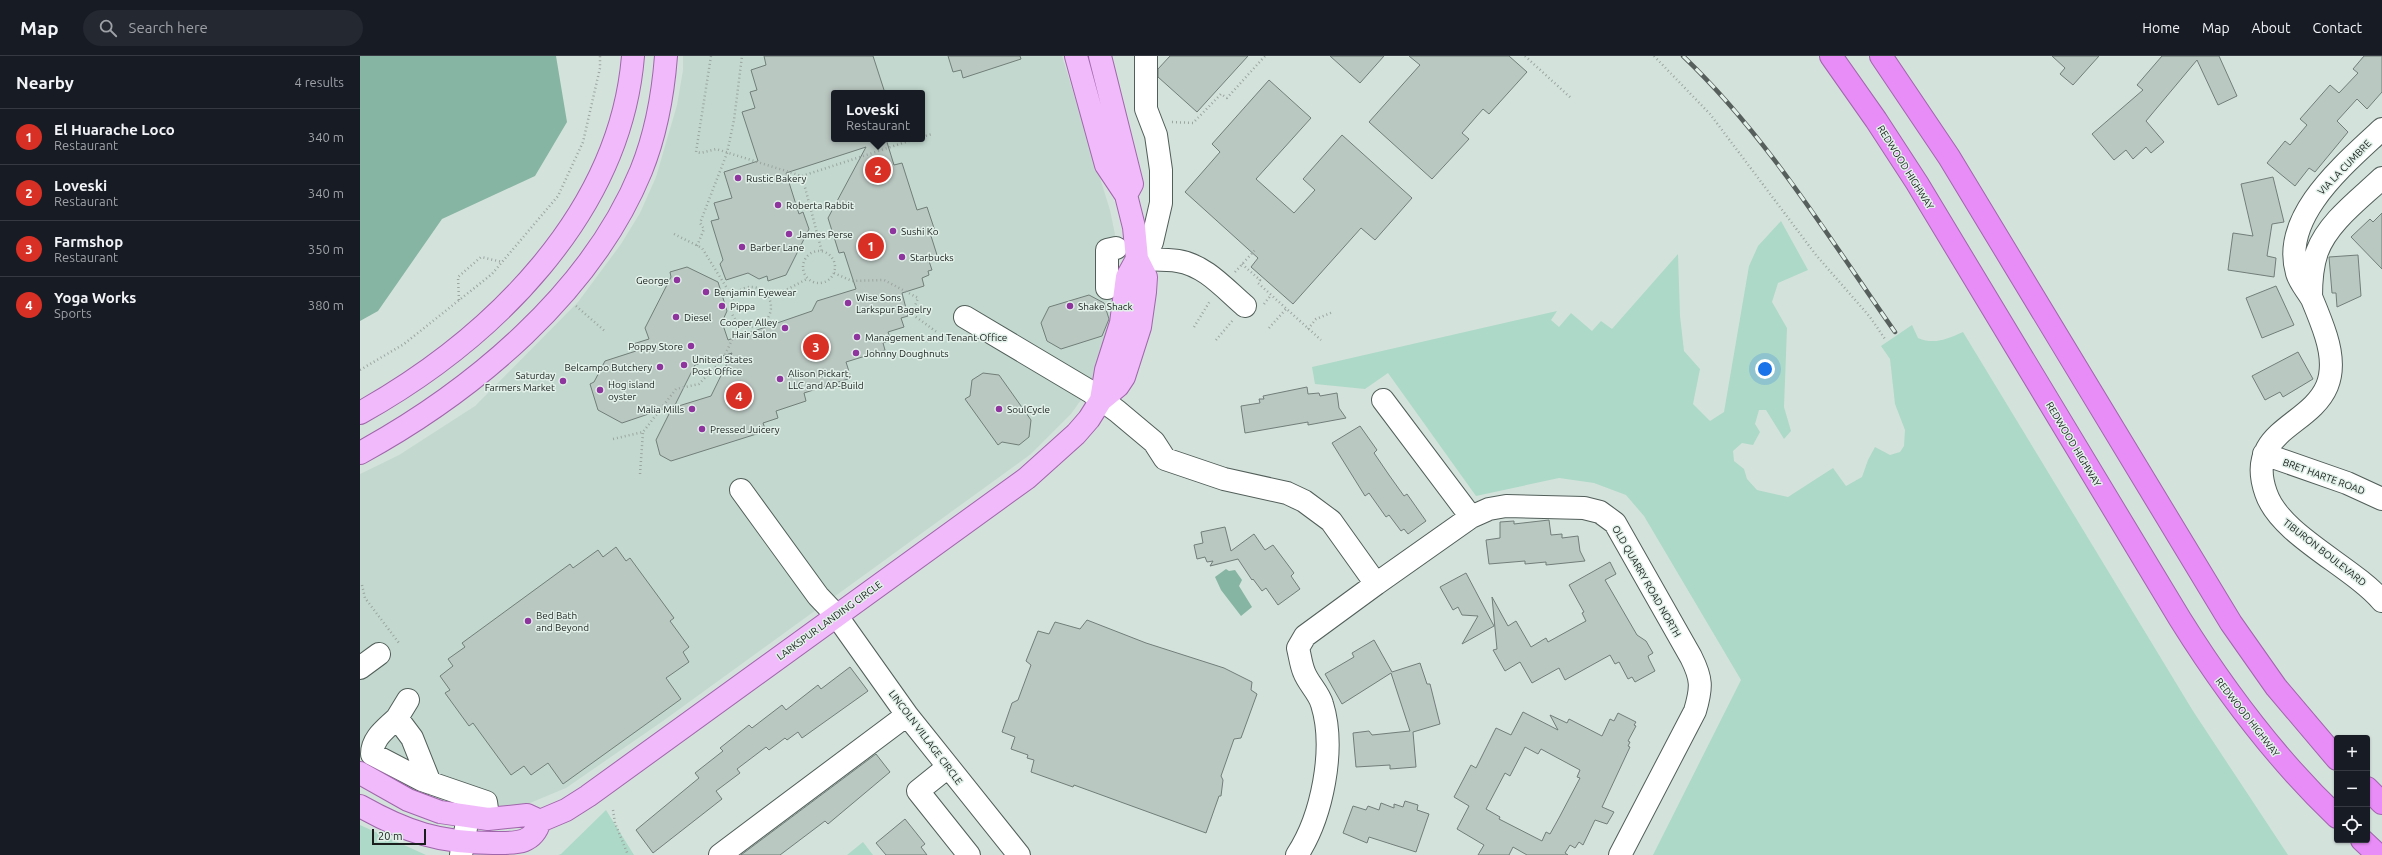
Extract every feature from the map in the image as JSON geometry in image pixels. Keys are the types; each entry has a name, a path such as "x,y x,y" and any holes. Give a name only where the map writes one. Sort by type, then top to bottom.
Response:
{"highway":[{"name":"REDWOOD HIGHWAY","path":"1831,56 1876,120 1917,183 2180,619 2222,684 2270,746 2334,814"},
{"path":"1881,56 1949,157 2231,623 2276,688 2334,756"},
{"path":"2370,791 2382,803"},
{"path":"2365,843 2378,855"}],"main road":[{"path":"360,413 415,378 462,343 519,289 557,245 581,212 608,160 625,103 633,56"},
{"path":"360,453 418,419 482,371 539,318 588,262 614,224 641,171 658,114 666,56"},
{"path":"1076,56 1106,164 1126,195 1135,233 1137,259"},
{"path":"1100,56 1132,184 1126,195"},
{"name":"LARKSPUR LANDING CIRCLE","path":"540,822 566,810 588,796 1042,466 1076,434 1101,400 1106,370 1121,323 1127,277 1137,259"},
{"path":"360,773 390,791 424,807 477,813 488,819 527,815 540,822 535,835 530,839 462,849 406,829 360,806"}],"street":[{"path":"1146,56 1146,109 1154,132 1161,170 1161,203 1152,242"},
{"name":"VIA LA CUMBRE","path":"2264,454 2283,429 2318,400 2329,381 2332,366 2330,350 2311,297 2301,283 2295,264 2296,245 2302,222 2318,194 2382,129"},
{"name":"VIA LA CUMBRE","path":"2311,297 2314,266 2321,243 2337,222 2382,178"},
{"path":"1107,288 1108,250 1116,248"},
{"path":"1137,259 1179,261 1195,266 1215,280 1245,306"},
{"path":"965,317 1101,400 1154,442 1165,460 1224,479 1287,493 1304,501 1331,521 1376,584"},
{"path":"1383,400 1471,517"},
{"name":"BRET HARTE ROAD","path":"2264,454 2347,483 2382,499"},
{"name":"TIBURON BOULEVARD","path":"2264,454 2262,466 2264,486 2275,511 2290,526 2368,586 2382,601"},
{"name":"LINCOLN VILLAGE CIRCLE","path":"740,490 818,596 836,615 908,715 1019,855"},
{"name":"OLD QUARRY ROAD NORTH","path":"1297,855 1321,797 1325,783 1328,746 1322,704 1304,673 1298,648 1305,636 1471,517 1488,509 1506,506 1584,508 1600,512 1615,523 1700,674 1701,692 1695,711 1620,855"},
{"path":"360,668 380,654"},
{"path":"408,700 397,718 376,738 372,747 372,754 401,771 430,784 486,802 477,813 462,849"},
{"path":"720,855 908,715"},
{"path":"397,718 412,738 430,784"},
{"path":"948,767 918,791 968,855"}],"path":[{"path":"360,370 404,344 492,274 558,196 583,142 600,68 600,56"},
{"path":"711,56 696,152 701,153 716,149 802,176 906,142"},
{"path":"697,246 704,229 700,222 727,153 734,120 742,56"},
{"path":"1154,132 1162,123 1193,123 1221,94 1227,98 1265,56"},
{"path":"1525,56 1572,99"},
{"path":"1654,56 1710,114 1816,255 1870,318 1885,339"},
{"path":"925,136 932,134"},
{"path":"802,176 822,252"},
{"path":"674,234 702,248 733,298"},
{"path":"1238,268 1255,250"},
{"path":"813,252 822,252 832,257 835,267 834,273 824,283 812,282 808,278 803,268 806,258 813,252"},
{"path":"459,300 458,277 481,257 502,262"},
{"path":"1242,264 1260,280 1258,283 1321,340"},
{"path":"834,273 852,281 884,280 918,298 912,314 938,333"},
{"path":"768,295 784,291 808,278"},
{"path":"752,286 762,290 768,295 771,308 765,321 754,327 740,323 731,310 733,298 739,291 752,286"},
{"path":"576,306 606,332"},
{"path":"1216,340 1245,306"},
{"path":"1269,328 1286,308"},
{"path":"1308,329 1316,319 1333,312"},
{"path":"640,474 643,432 676,389 699,384 722,359 740,323"},
{"path":"613,439 643,432"},
{"path":"362,585 365,598 399,644"},
{"path":"613,810 615,823 628,855"}],"shaded area":[{"path":"360,56 556,56 567,122 535,176 442,219 378,311 360,321"},
{"path":"683,56 1062,56 1110,210 1118,249 1119,290 1099,366 1086,393 1071,414 1031,454 663,721 566,788 518,808 481,811 448,804 413,791 378,772 360,757 360,474 399,455 475,406 578,302 621,244 640,213 656,177 677,105 683,70"},
{"path":"1781,221 1808,270 1778,283 1772,302 1787,328 1784,407 1791,431 1784,439 1766,410 1759,410 1755,424 1760,432 1753,445 1742,443 1733,451 1734,461 1744,469 1747,479 1757,490 1788,497 1833,468 1846,486 1862,477 1868,460 1875,447 1890,455 1900,452 1904,446 1905,430 1895,404 1890,359 1881,346 1912,325 1918,338 1930,341 1946,339 1963,332 2193,711 2288,855 1653,855 1741,680 1644,516 1626,495 1594,483 1559,478 1476,496 1388,373 1365,389 1315,384 1312,367 1557,311 1551,320 1559,327 1571,313 1592,331 1601,321 1612,329 1678,254 1680,316 1684,351 1700,369 1693,404 1710,421 1724,412 1749,266 1758,246"},
{"path":"1226,569 1229,571 1235,570 1242,580 1239,586 1252,607 1241,616 1221,590 1215,577"},
{"path":"606,810 634,855 558,855 561,854"},
{"path":"360,825 426,855 360,855"},
{"path":"863,842 873,855 847,855"}],"building":[{"path":"764,56 873,56 884,90 831,90 831,142 887,142 894,165 902,163 917,210 927,207 936,234 931,236 937,255 928,258 932,270 928,271 929,275 922,278 924,286 902,293 908,316 901,318 904,327 888,332 891,340 883,343 885,350 846,362 851,378 804,393 806,401 776,411 778,418 763,423 766,431 671,461 660,455 656,440 672,408 711,396 732,353 695,365 675,405 622,423 598,410 590,384 594,382 605,361 636,351 633,344 649,339 645,328 671,277 670,272 687,267 718,282 727,311 722,322 728,340 812,311 817,301 856,289 844,252 839,253 828,218 866,147 786,173 799,214 803,212 809,229 786,275 768,281 767,276 759,279 748,273 726,280 720,264 723,260 711,221 719,219 714,203 732,198 724,172 758,161 742,112 755,108 750,92 757,90 751,70 766,65"},
{"path":"948,56 1020,56 1021,59 963,78 961,70 953,72"},
{"path":"1170,56 1248,56 1197,112 1158,77 1158,69"},
{"path":"1330,56 1384,56 1360,83"},
{"path":"1409,56 1509,56 1527,72 1489,114 1483,109 1462,133 1469,139 1432,179 1369,122 1420,65"},
{"path":"2052,56 2099,56 2073,85 2060,74 2065,68"},
{"path":"2162,56 2219,56 2237,96 2218,105 2197,60 2146,121 2164,142 2151,153 2146,147 2133,159 2126,150 2114,160 2092,134 2143,90 2137,85"},
{"path":"2364,56 2382,56 2382,92 2367,109 2357,99 2337,121 2348,132 2315,172 2309,168 2295,186 2267,163 2285,141 2290,145 2307,125 2300,119 2330,85 2339,93 2358,73 2353,69"},
{"path":"1269,80 1311,118 1256,179 1294,213 1315,190 1303,179 1342,135 1412,198 1375,240 1361,228 1293,304 1251,267 1258,258 1185,192 1220,152 1212,144"},
{"path":"2273,177 2284,222 2272,224 2267,256 2276,258 2274,277 2228,270 2233,233 2253,236 2241,184"},
{"path":"2382,213 2382,269 2351,237 2370,219 2373,222"},
{"path":"2358,255 2361,296 2337,307 2336,293 2332,293 2329,257"},
{"path":"2276,286 2294,325 2262,338 2246,298"},
{"path":"1089,295 1104,303 1109,319 1102,336 1061,349 1047,341 1041,323 1049,307"},
{"path":"2298,352 2313,379 2283,397 2280,392 2265,400 2252,376"},
{"path":"983,373 999,375 1031,420 1029,437 1019,445 1002,442 998,445 965,399 970,396 972,380"},
{"path":"1307,387 1308,394 1319,393 1320,396 1337,393 1339,408 1346,418 1308,425 1308,422 1245,433 1241,406 1260,403 1259,399 1264,399 1263,396"},
{"path":"1360,426 1377,450 1374,453 1389,475 1404,496 1407,494 1426,521 1408,534 1404,529 1401,531 1389,515 1386,517 1369,493 1365,496 1332,443"},
{"path":"1549,520 1551,535 1562,534 1562,538 1578,536 1580,551 1585,561 1546,565 1546,562 1525,564 1525,561 1489,564 1486,540 1500,538 1500,522 1514,521 1514,524"},
{"path":"1225,527 1231,551 1254,534 1265,550 1273,545 1294,573 1291,576 1300,589 1278,605 1266,588 1262,591 1253,579 1252,580 1238,559 1210,566 1213,561 1207,562 1205,557 1197,559 1194,545 1203,543 1201,532"},
{"path":"616,547 626,561 630,558 674,618 670,621 689,647 683,652 689,662 666,678 681,699 563,784 548,763 531,775 524,766 511,775 473,723 469,726 445,693 450,690 440,676 453,666 448,659 465,647 462,643 570,564 573,568 598,550 603,557"},
{"path":"1610,562 1616,574 1605,580 1637,635 1646,641 1653,653 1648,656 1655,671 1635,682 1632,677 1628,679 1619,662 1615,664 1610,655 1565,680 1559,668 1532,683 1520,662 1505,671 1493,650 1497,649 1492,597 1508,626 1516,621 1531,647 1546,638 1548,642 1586,621 1582,613 1584,612 1569,585"},
{"path":"1466,573 1494,626 1462,644 1478,616 1462,615 1458,607 1453,610 1440,587"},
{"path":"1087,620 1146,643 1224,668 1252,682 1251,690 1257,694 1241,738 1234,739 1221,776 1223,780 1221,796 1219,796 1206,833 1074,785 1073,787 1031,772 1034,760 1027,758 1028,755 1011,749 1015,737 1002,732 1012,703 1018,700 1031,665 1026,661 1038,631 1049,634 1055,622 1080,629"},
{"path":"1374,640 1392,672 1420,663 1427,684 1430,684 1440,724 1413,732 1416,767 1390,769 1390,765 1356,767 1353,733 1369,731 1372,735 1410,731 1391,673 1342,704 1325,674 1354,657 1352,653"},
{"path":"850,667 868,691 802,738 798,732 787,740 785,738 769,750 766,747 737,769 740,773 716,791 722,799 653,853 636,830 699,778 695,773 723,751 720,748 749,725 752,728 782,705 786,710 818,685 821,689"},
{"path":"1523,712 1558,730 1550,715 1567,723 1569,719 1602,736 1610,719 1614,721 1618,713 1636,722 1634,725 1636,726 1628,741 1630,742 1628,746 1630,747 1602,807 1614,812 1607,824 1595,820 1583,845 1579,842 1575,848 1570,845 1565,853 1568,855 1527,855 1513,847 1509,855 1478,855 1484,845 1457,829 1469,806 1454,797 1471,765 1476,768 1496,728 1511,735","holes":["1525,747 1538,754 1541,749 1580,770 1577,777 1580,778 1560,816 1550,834 1546,832 1542,841 1499,819 1500,817 1486,809 1505,773 1510,776"]},
{"path":"876,754 890,772 828,824 825,821 780,855 741,855"},
{"path":"1405,801 1418,805 1417,810 1429,814 1416,852 1369,837 1367,843 1343,833 1353,806 1366,810 1368,806 1379,810 1381,803 1394,808 1394,804 1403,807"},
{"path":"905,819 925,844 921,847 927,855 886,855 876,843"}],"railway":[{"path":"1683,56 1714,87 1770,154 1821,224 1895,332"}],"place":[{"name":"Loveski","path":"878,170"},
{"name":"Rustic Bakery","path":"738,178"},
{"name":"Roberta Rabbit","path":"778,205"},
{"name":"Sushi Ko","path":"893,231"},
{"name":"James Perse","path":"789,234"},
{"name":"El Huarache Loco","path":"871,246"},
{"name":"Barber Lane","path":"742,247"},
{"name":"Starbucks","path":"902,257"},
{"name":"George","path":"677,280"},
{"name":"Benjamin Eyewear","path":"706,292"},
{"name":"Wise Sons Larkspur Bagelry","path":"848,303"},
{"name":"Pippa","path":"722,306"},
{"name":"Shake Shack","path":"1070,306"},
{"name":"Diesel","path":"676,317"},
{"name":"Cooper Alley Hair Salon","path":"785,328"},
{"name":"Management and Tenant Office","path":"857,337"},
{"name":"Poppy Store","path":"691,346"},
{"name":"Farmshop","path":"816,347"},
{"name":"Johnny Doughnuts","path":"856,353"},
{"name":"United States Post Office","path":"684,365"},
{"name":"Belcampo Butchery","path":"660,367"},
{"name":"Alison Pickart, LLC and AP-Build","path":"780,379"},
{"name":"Saturday Farmers Market","path":"563,381"},
{"name":"Hog island oyster","path":"600,390"},
{"name":"Yoga Works","path":"739,396"},
{"name":"Malia Mills","path":"692,409"},
{"name":"SoulCycle","path":"999,409"},
{"name":"Pressed Juicery","path":"702,429"},
{"name":"Bed Bath and Beyond","path":"528,621"}]}
